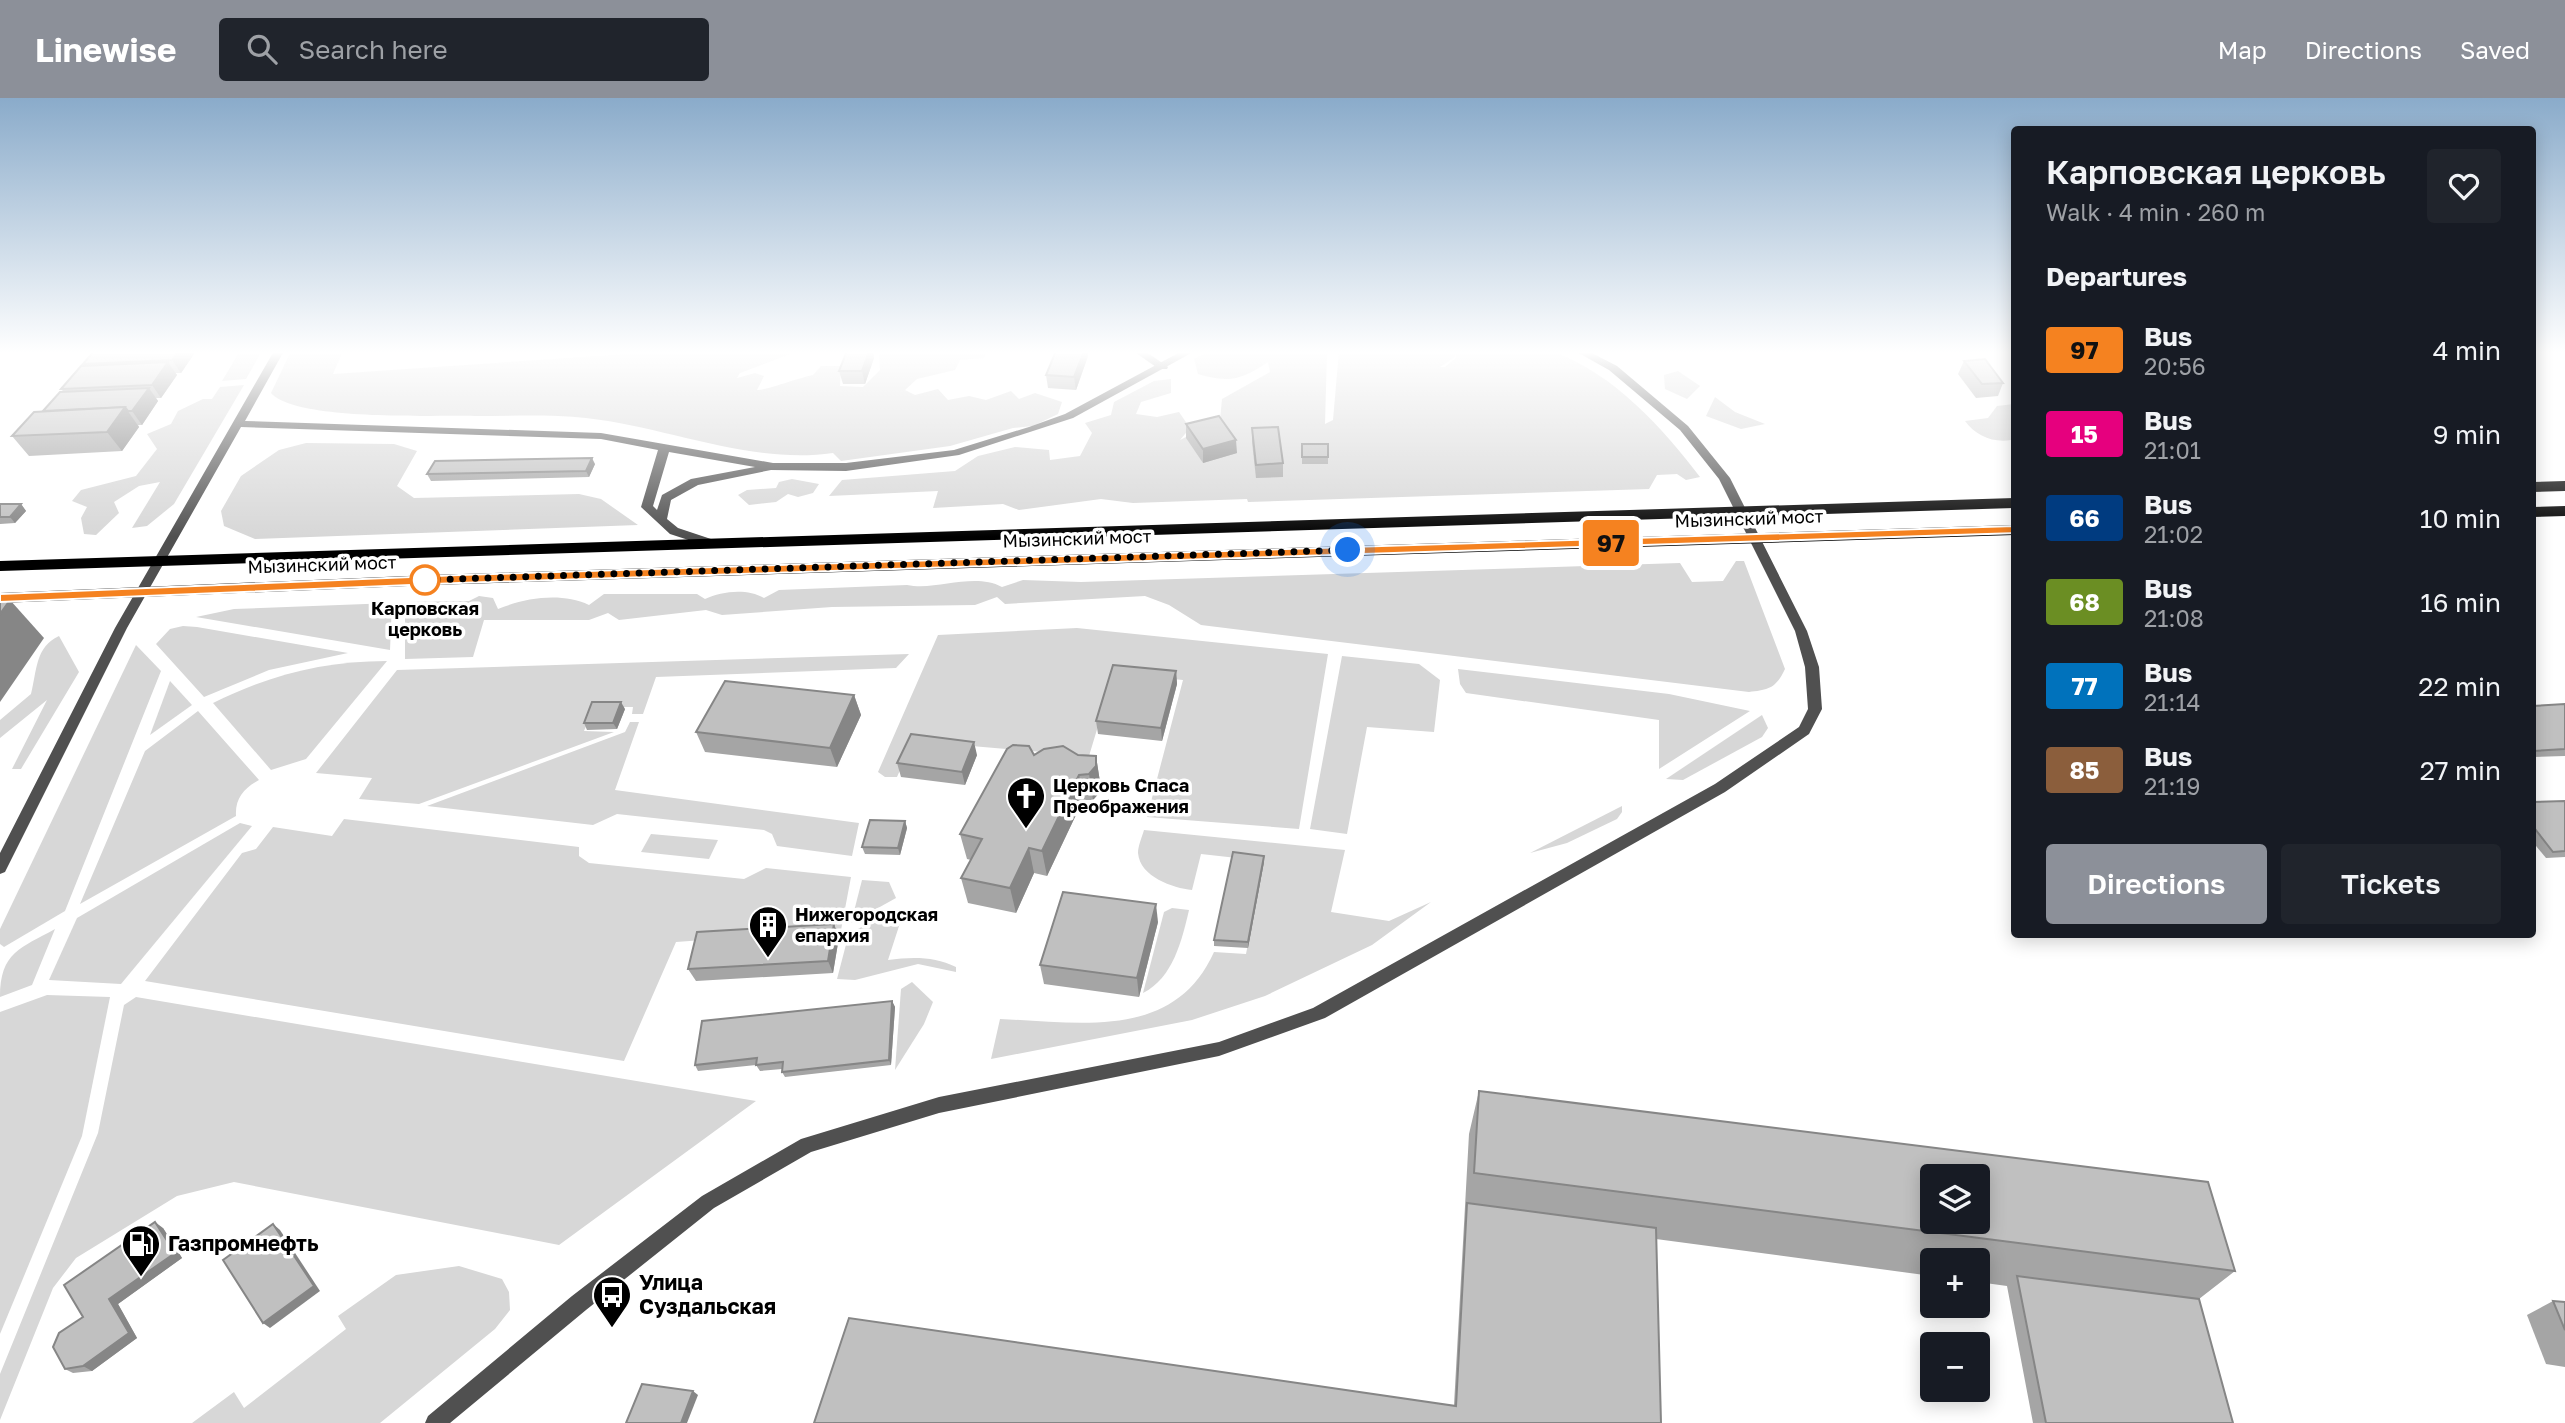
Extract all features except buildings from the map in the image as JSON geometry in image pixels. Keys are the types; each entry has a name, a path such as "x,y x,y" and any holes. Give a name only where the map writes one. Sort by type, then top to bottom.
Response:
{"main road":[{"path":"2536,487 2565,486"},
{"name":"Мызинский мост","path":"0,566 2011,503"},
{"path":"2536,512 2565,511"},
{"name":"Мызинский мост","path":"0,598 459,579 2011,530"}],"street":[{"path":"0,868 142,592 245,413"},
{"path":"239,424 601,436 773,467 846,467 955,453 1075,413"},
{"path":"435,1423 579,1303 708,1202 807,1145 939,1105 1219,1049 1319,1013 1720,788 1804,730 1815,709 1812,667 1801,631 1724,478 1684,428 1666,413"},
{"path":"665,447 647,507 674,531 715,545"},
{"path":"661,520 666,498 695,482 773,467"}],"shaded area":[{"path":"177,413 228,413 174,504 147,526 132,528 160,482 139,486 114,502 119,513 96,535 84,534 81,518 87,507 72,501 81,490 136,476 157,449 147,434 171,424"},
{"path":"344,413 1058,413 1033,426 1013,428 950,446 841,461 833,453 771,454 740,450 586,418"},
{"path":"1112,413 1136,413 1157,417 1180,413 1190,428 1180,440 1220,420 1221,413 1325,413 1325,424 1333,420 1334,413 1644,413 1700,477 1686,480 1677,474 1657,475 1649,489 1248,502 1247,499 1133,503 1101,499 1019,510 1003,504 933,508 938,491 829,496 842,480 955,471 978,456 1015,447 1049,450 1050,460 1080,456 1092,433 1085,423"},
{"path":"1708,413 1737,413 1765,424 1741,429 1706,416"},
{"path":"1992,413 2011,413 2011,440 1985,437 1974,431 1965,421 1988,418"},
{"path":"306,443 394,444 417,451 397,486 414,498 579,494 601,499 638,525 255,539 224,526 221,511 241,476 279,450"},
{"path":"792,479 819,484 813,493 798,497 788,494 776,502 749,505 738,495 747,490 776,488 779,482"},
{"path":"1736,561 1744,561 1785,669 1771,687 1749,692 1201,625 1169,605 1145,596 1005,604 997,597 975,605 832,607 722,615 706,610 619,620 608,613 589,620 484,620 473,657 405,659 405,602 469,601 479,596 493,598 498,609 543,598 567,599 589,605 604,594 697,594 705,599 719,594 742,592 764,598 779,590 930,586 967,581 1002,587 1023,580 1081,582 1680,563 1692,582 1723,581"},
{"path":"392,603 390,650 196,617 234,609"},
{"path":"183,626 348,653 269,670 204,697 156,644 170,629"},
{"path":"1077,628 1328,654 1299,829 1147,817 1183,680 1114,673 1089,756 913,741 897,777 885,777 878,772 938,635"},
{"path":"59,636 79,672 21,769 12,769 47,700 0,738 0,720 31,694 41,653 45,646"},
{"path":"136,645 161,671 65,911 4,947 0,944 0,929"},
{"path":"909,654 896,668 656,677 643,714 632,714 633,707 594,707 584,731 614,732 419,804 359,799 372,778 316,773 397,670"},
{"path":"1342,656 1419,664 1440,680 1434,732 1367,727 1347,834 1310,829"},
{"path":"387,661 306,759 271,770 213,703 276,677 319,667"},
{"path":"1458,669 1669,694 1750,711 1659,769 1659,720 1466,693 1460,684"},
{"path":"170,681 192,705 150,735"},
{"path":"198,711 259,780 242,794 237,804 236,816 80,904 145,751"},
{"path":"1762,715 1768,728 1762,737 1683,780 1666,779"},
{"path":"630,722 639,722 615,790 859,823 852,856 777,846 772,834 764,830 617,814 593,825 427,806 625,732"},
{"path":"1622,806 1622,812 1617,819 1567,843 1530,853"},
{"path":"344,819 579,847 579,856 589,863 744,879 766,868 851,877 841,930 676,942 624,1061 145,981 242,853 256,849 273,827 332,836"},
{"path":"240,823 252,826 121,984 49,980 77,918"},
{"path":"1144,830 1345,850 1331,912 1389,921 1431,902 1372,945 1265,996 1192,1020 991,1059 1000,1019 1092,1023 1122,1020 1150,1013 1175,1000 1197,981 1214,952 1246,954 1264,861 1201,854 1192,890 1176,887 1151,875 1140,861 1138,850"},
{"path":"651,834 718,840 709,859 641,852"},
{"path":"862,880 889,882 896,898 851,923"},
{"path":"1172,908 1189,910 1175,957 1162,978 1143,993 1164,912"},
{"path":"892,913 899,915 901,920 888,960 931,959 956,967 956,972 918,964 855,980 837,979 849,933"},
{"path":"55,929 32,985 0,997 1,982 8,961 23,947"},
{"path":"912,982 933,1002 924,1024 895,1070 901,989"},
{"path":"47,995 110,997 82,1136 0,1334 0,1012"},
{"path":"136,997 756,1101 559,1245 234,1182 177,1196 76,1258 53,1288 0,1420 0,1374 98,1133 124,1005"},
{"path":"459,1266 502,1279 509,1292 510,1310 495,1329 380,1423 192,1423 234,1392 244,1408 346,1329 338,1316 396,1275"}],"bus line":[{"name":"97","path":"0,598 459,579 2011,530"}],"place":[{"name":"Карповская церковь","path":"425,580"},
{"name":"Церковь Спаса Преображения","path":"1026,830"},
{"name":"Нижегородская епархия","path":"768,959"},
{"name":"Газпромнефть","path":"141,1278"},
{"name":"Улица Суздальская","path":"612,1329"}],"route":[{"path":"425,580 1348,550"}]}
